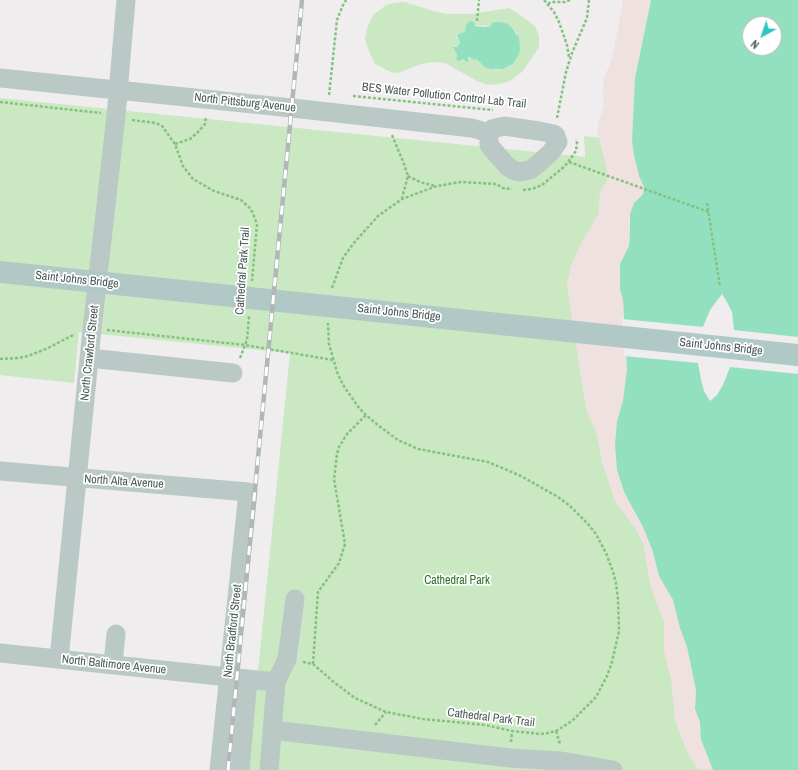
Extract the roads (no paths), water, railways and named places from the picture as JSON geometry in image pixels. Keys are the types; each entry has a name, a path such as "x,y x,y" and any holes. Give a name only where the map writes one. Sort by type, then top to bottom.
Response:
{"main road":[{"name":"Saint Johns Bridge","path":"0,272 798,355"}],"street":[{"name":"North Crawford Street","path":"59,659 89,358 116,116 126,0"},
{"name":"North Pittsburg Avenue","path":"0,78 118,90 207,108 328,103 392,127 472,128 488,133"},
{"path":"89,358 234,373"},
{"name":"North Alta Avenue","path":"0,471 248,492"},
{"name":"North Bradford Street","path":"219,770 248,492"},
{"path":"269,770 276,682 287,659 295,599"},
{"path":"113,664 116,634"},
{"name":"North Baltimore Avenue","path":"0,653 276,682"},
{"path":"240,770 248,679"},
{"path":"272,730 510,758 562,761 613,770"}],"railway":[{"path":"228,770 302,0"}],"park label":[{"name":"Cathedral Park","path":"457,581"}]}
